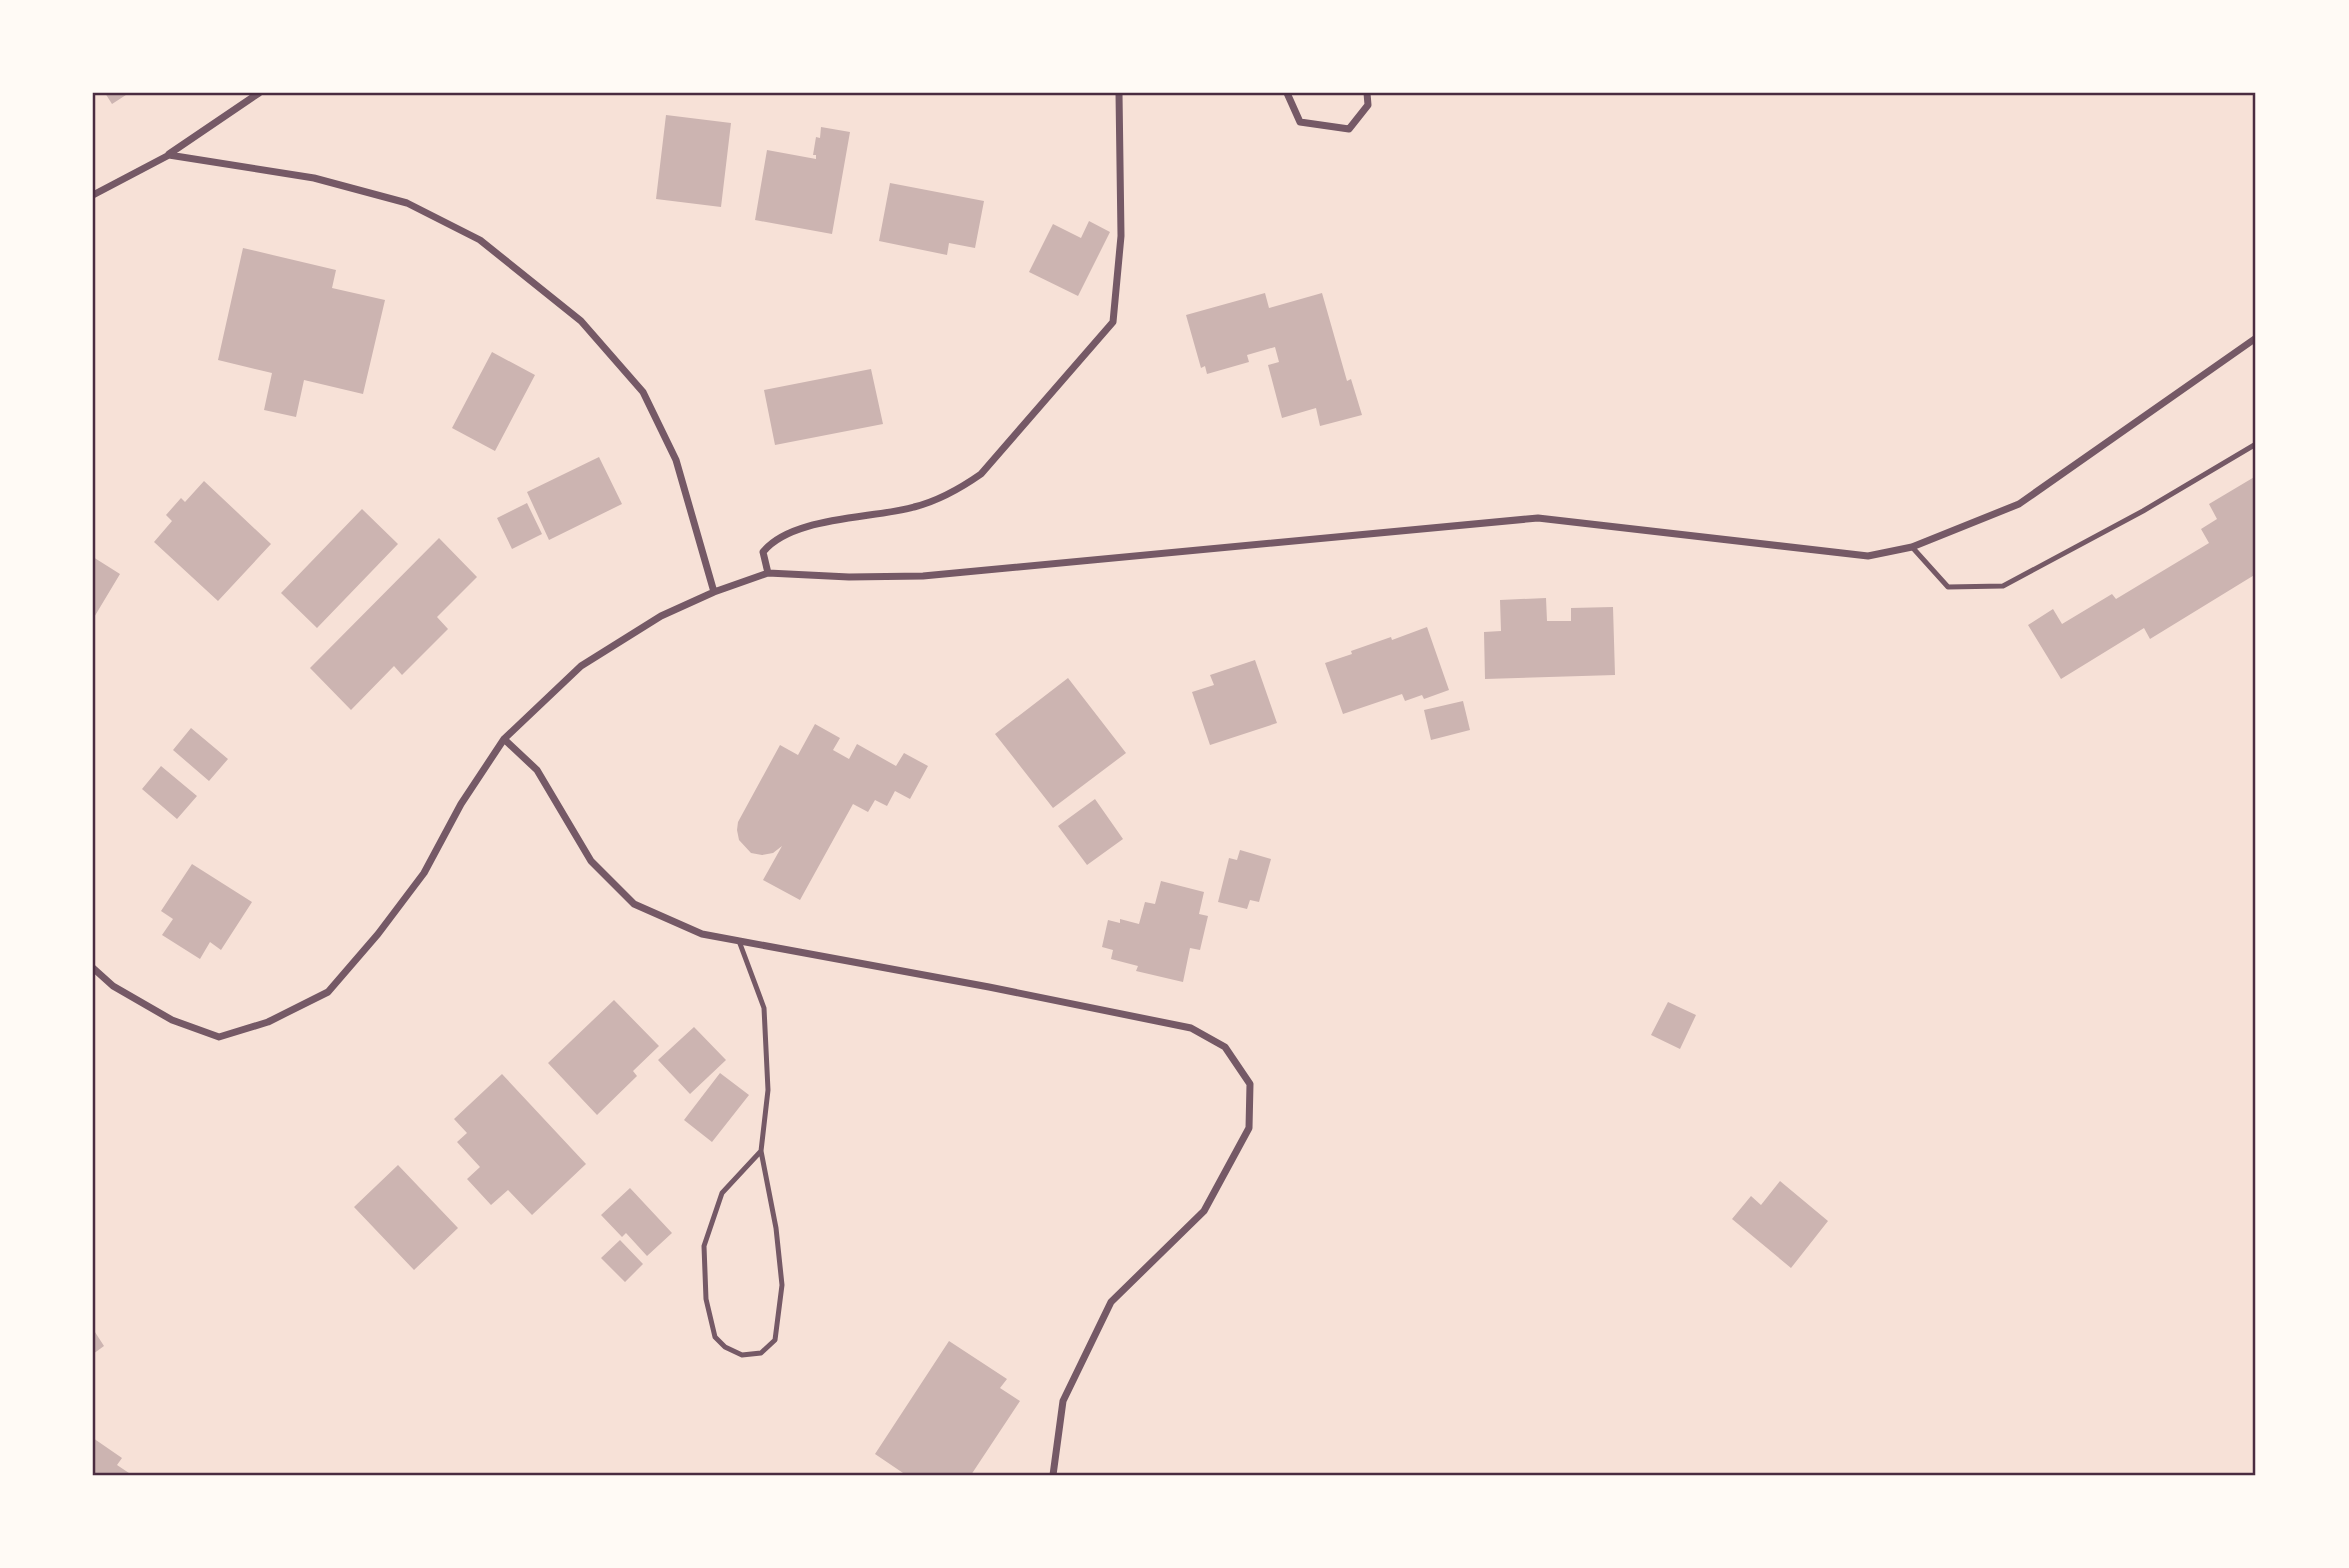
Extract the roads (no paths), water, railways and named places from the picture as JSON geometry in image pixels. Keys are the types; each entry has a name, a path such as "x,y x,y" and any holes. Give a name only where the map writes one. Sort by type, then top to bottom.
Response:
{"street":[{"path":"93,195 169,155 259,93"},
{"path":"768,573 763,552 772,541 784,534 849,517 914,507 961,488 981,474 1113,322 1121,236 1119,93"},
{"path":"1287,93 1300,122 1349,129 1368,105 1367,93"},
{"path":"169,155 314,178 407,202 480,240 581,321 643,392 676,460 714,592"},
{"path":"93,968 113,986 172,1020 219,1037 268,1022 328,992 378,934 424,873 461,803 503,739 581,666 662,616 714,592 768,573 849,577 923,576 1538,518 1868,556 1912,547 2019,504 2256,338"},
{"path":"503,739 537,770 591,861 634,904 702,934 1039,996 1191,1028 1226,1047 1250,1084 1250,1128 1203,1211 1111,1302 1063,1401 1053,1475"}],"lane":[{"path":"1912,547 1948,587 2003,586 2143,511 2256,444"},
{"path":"738,941 764,1008 768,1090 761,1151 776,1228 782,1285 775,1340 761,1353 742,1355 725,1347 715,1337 706,1299 704,1247 722,1193 761,1151"}]}
